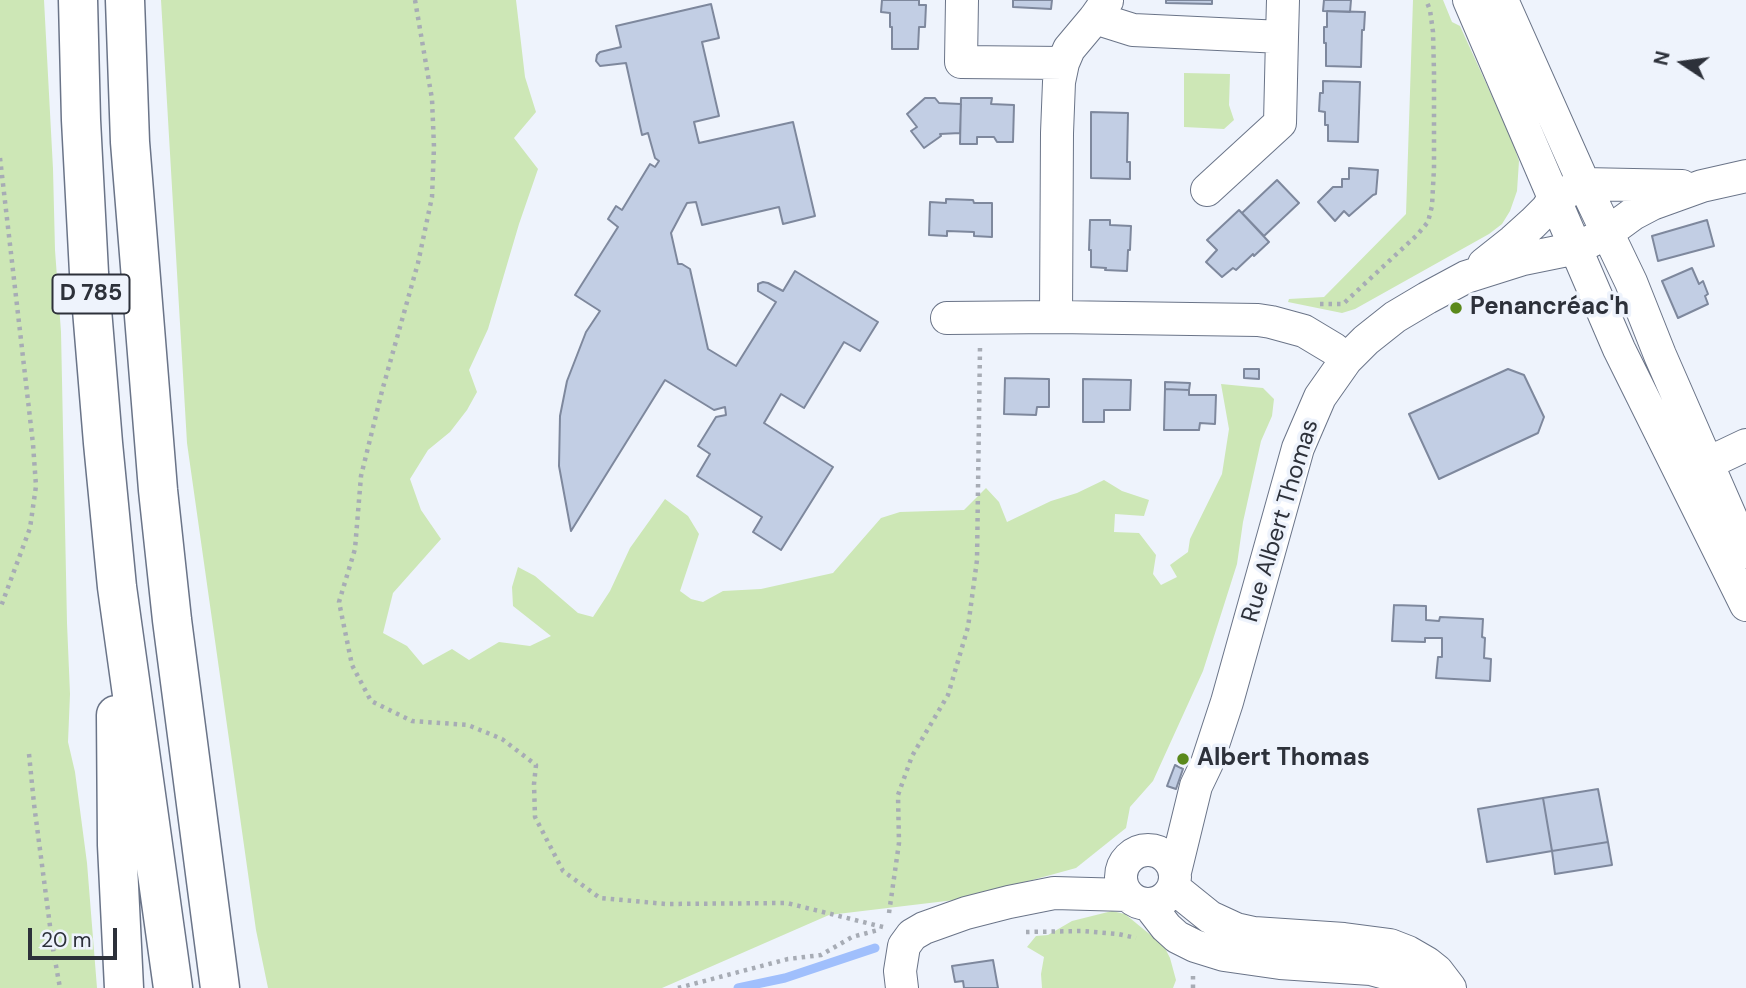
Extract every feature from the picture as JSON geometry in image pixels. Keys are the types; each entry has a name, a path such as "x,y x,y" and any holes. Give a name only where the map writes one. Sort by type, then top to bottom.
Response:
{"highway":[{"name":"D 785","path":"78,0 89,273 103,443 117,587 173,988"},
{"name":"D 785","path":"125,0 130,142 158,490 172,620 220,988"},
{"path":"117,587 117,845 124,988"}],"street":[{"path":"962,0 961,62 1063,63"},
{"path":"1206,190 1280,123 1283,0"},
{"path":"1469,0 1619,349 1746,605"},
{"path":"1502,0 1631,282 1746,552"},
{"path":"1056,317 1057,105 1063,63 1069,49 1101,9 1133,30 1282,37"},
{"path":"1554,198 1584,184 1702,186 1746,176"},
{"name":"Rue Albert Thomas","path":"1466,277 1535,256 1577,248 1607,233 1652,204 1702,186"},
{"name":"Rue Albert Thomas","path":"924,928 977,910 1054,893 1156,890 1223,715 1298,449 1320,397 1346,360 1366,340 1395,317 1466,277 1513,241 1554,198"},
{"path":"947,318 1244,319 1290,327 1314,337 1346,360"},
{"path":"1708,463 1746,445"},
{"name":"Rue Albert Thomas","path":"1054,893 1138,854 1196,786"},
{"path":"1416,988 1400,977 1371,969 1250,960 1195,946 1177,937 1166,927 1156,890 1172,863 1166,856 1159,851 1138,854 1122,869 1123,887 1156,890 1236,929 1254,933 1390,945 1427,963 1445,979 1450,988"},
{"path":"902,988 900,971 904,946 912,935 924,928"}],"path":[{"path":"415,0 432,99 432,197 362,476 355,549 340,602 352,665 371,701 412,721 468,725 502,738 536,765 536,817 563,871 600,898 666,904 787,903 887,928 924,928"},
{"path":"1318,304 1343,304 1428,222 1432,206 1434,168 1434,72 1433,32 1426,0"},
{"path":"0,158 36,486 30,528 0,609"},
{"path":"887,928 899,843 898,794 912,757 948,695 968,627 977,560 980,318"},
{"path":"29,754 60,988"},
{"path":"678,988 789,959 821,954 852,937 887,928"},
{"path":"1016,933 1082,931 1118,934 1147,941"},
{"path":"1193,988 1194,968"}],"green space":[{"path":"0,0 44,0 61,332 70,694 68,742 75,772 87,863 97,988 0,988"},
{"path":"161,0 516,0 525,77 536,112 514,138 538,169 488,329 469,370 477,392 450,432 428,450 410,479 421,510 441,539 393,593 383,633 407,646 423,665 452,649 469,660 499,642 530,646 551,636 513,606 512,587 518,567 535,576 578,613 593,617 610,591 630,548 665,499 688,516 699,534 680,591 691,599 703,602 723,591 761,589 833,573 881,518 900,512 964,510 986,488 999,502 1007,522 1104,480 1122,491 1149,500 1144,516 1115,514 1114,532 1139,533 1156,555 1153,574 1161,585 1177,577 1170,565 1188,552 1190,539 1222,474 1229,429 1221,384 1263,388 1274,399 1272,416 1261,441 1243,522 1237,564 1203,671 1153,781 1130,807 1126,828 1076,868 963,899 829,915 662,988 268,988 256,930 187,443"},
{"path":"1413,0 1443,0 1452,22 1460,26 1519,161 1517,191 1510,211 1502,224 1489,234 1355,309 1342,313 1288,302 1289,299 1324,297 1406,214"},
{"path":"1184,73 1230,74 1229,105 1234,120 1224,129 1184,127"},
{"path":"1112,911 1125,914 1164,946 1176,980 1173,988 1042,988 1044,957 1027,947 1036,936 1048,935 1072,921"}],"building":[{"path":"882,0 919,0 919,5 926,5 925,27 919,27 918,49 892,49 890,13 881,12"},
{"path":"1013,0 1052,0 1051,9 1013,7"},
{"path":"1166,0 1212,0 1212,4 1166,3"},
{"path":"1324,0 1351,0 1350,12 1323,11"},
{"path":"711,4 719,38 702,42 719,116 694,122 699,143 793,122 815,216 783,224 779,207 702,225 696,202 687,203 671,233 678,264 690,269 708,349 736,366 776,302 758,291 758,284 768,283 783,291 795,271 878,322 860,351 844,342 804,408 781,394 764,423 833,467 781,550 753,532 762,517 697,476 710,454 698,446 716,417 726,415 725,407 714,410 665,380 571,531 559,466 560,416 567,381 586,332 600,311 575,295 618,227 608,219 616,206 622,210 650,164 655,167 659,161 655,158 648,133 642,135 626,63 600,66 596,61 597,55 621,47 616,26"},
{"path":"1327,11 1365,12 1361,67 1326,66 1324,27 1327,27"},
{"path":"1323,81 1360,82 1358,142 1328,141 1325,112 1319,111"},
{"path":"925,98 935,98 939,103 961,104 960,133 940,134 941,136 924,148 911,131 917,127 907,114"},
{"path":"961,98 992,98 991,104 1014,105 1013,142 997,142 994,137 977,137 977,144 960,144"},
{"path":"1091,112 1128,113 1127,162 1130,162 1130,179 1091,178"},
{"path":"1349,168 1378,170 1376,194 1349,216 1344,211 1335,221 1318,202 1333,187 1342,187 1342,179 1349,179"},
{"path":"1277,180 1299,203 1264,236 1242,213"},
{"path":"946,199 992,203 992,237 974,236 974,232 947,231 947,236 929,235 930,202 946,203"},
{"path":"1239,210 1269,242 1236,270 1233,268 1222,277 1206,262 1217,250 1207,240"},
{"path":"1090,220 1110,220 1110,225 1131,226 1127,271 1091,267"},
{"path":"1707,220 1714,246 1658,261 1652,236"},
{"path":"1692,268 1699,284 1703,281 1708,294 1705,296 1708,304 1678,318 1662,281"},
{"path":"1244,369 1259,369 1259,379 1244,378"},
{"path":"1508,369 1524,375 1544,417 1538,433 1439,479 1409,414"},
{"path":"1005,378 1049,379 1049,407 1037,407 1036,415 1004,414"},
{"path":"1083,379 1131,380 1130,410 1104,410 1104,422 1083,422"},
{"path":"1165,382 1190,383 1189,390 1165,389"},
{"path":"1165,389 1189,390 1189,395 1216,395 1215,424 1200,423 1199,430 1164,430"},
{"path":"1394,605 1426,606 1426,620 1439,621 1440,617 1483,619 1484,658 1491,659 1490,681 1436,678 1438,657 1442,657 1442,638 1425,638 1425,642 1392,641"},
{"path":"1175,765 1183,769 1176,789 1167,786"},
{"path":"1598,789 1608,842 1552,851 1543,798"},
{"path":"1543,798 1552,851 1487,862 1478,809"},
{"path":"1608,842 1612,865 1555,874 1552,851"},
{"path":"993,960 998,988 964,988 963,981 955,982 952,966"}],"waterway":[{"path":"738,988 785,978 875,948"}],"place":[{"name":"Penancréac'h","path":"1456,308"},
{"name":"Albert Thomas","path":"1183,759"}]}
